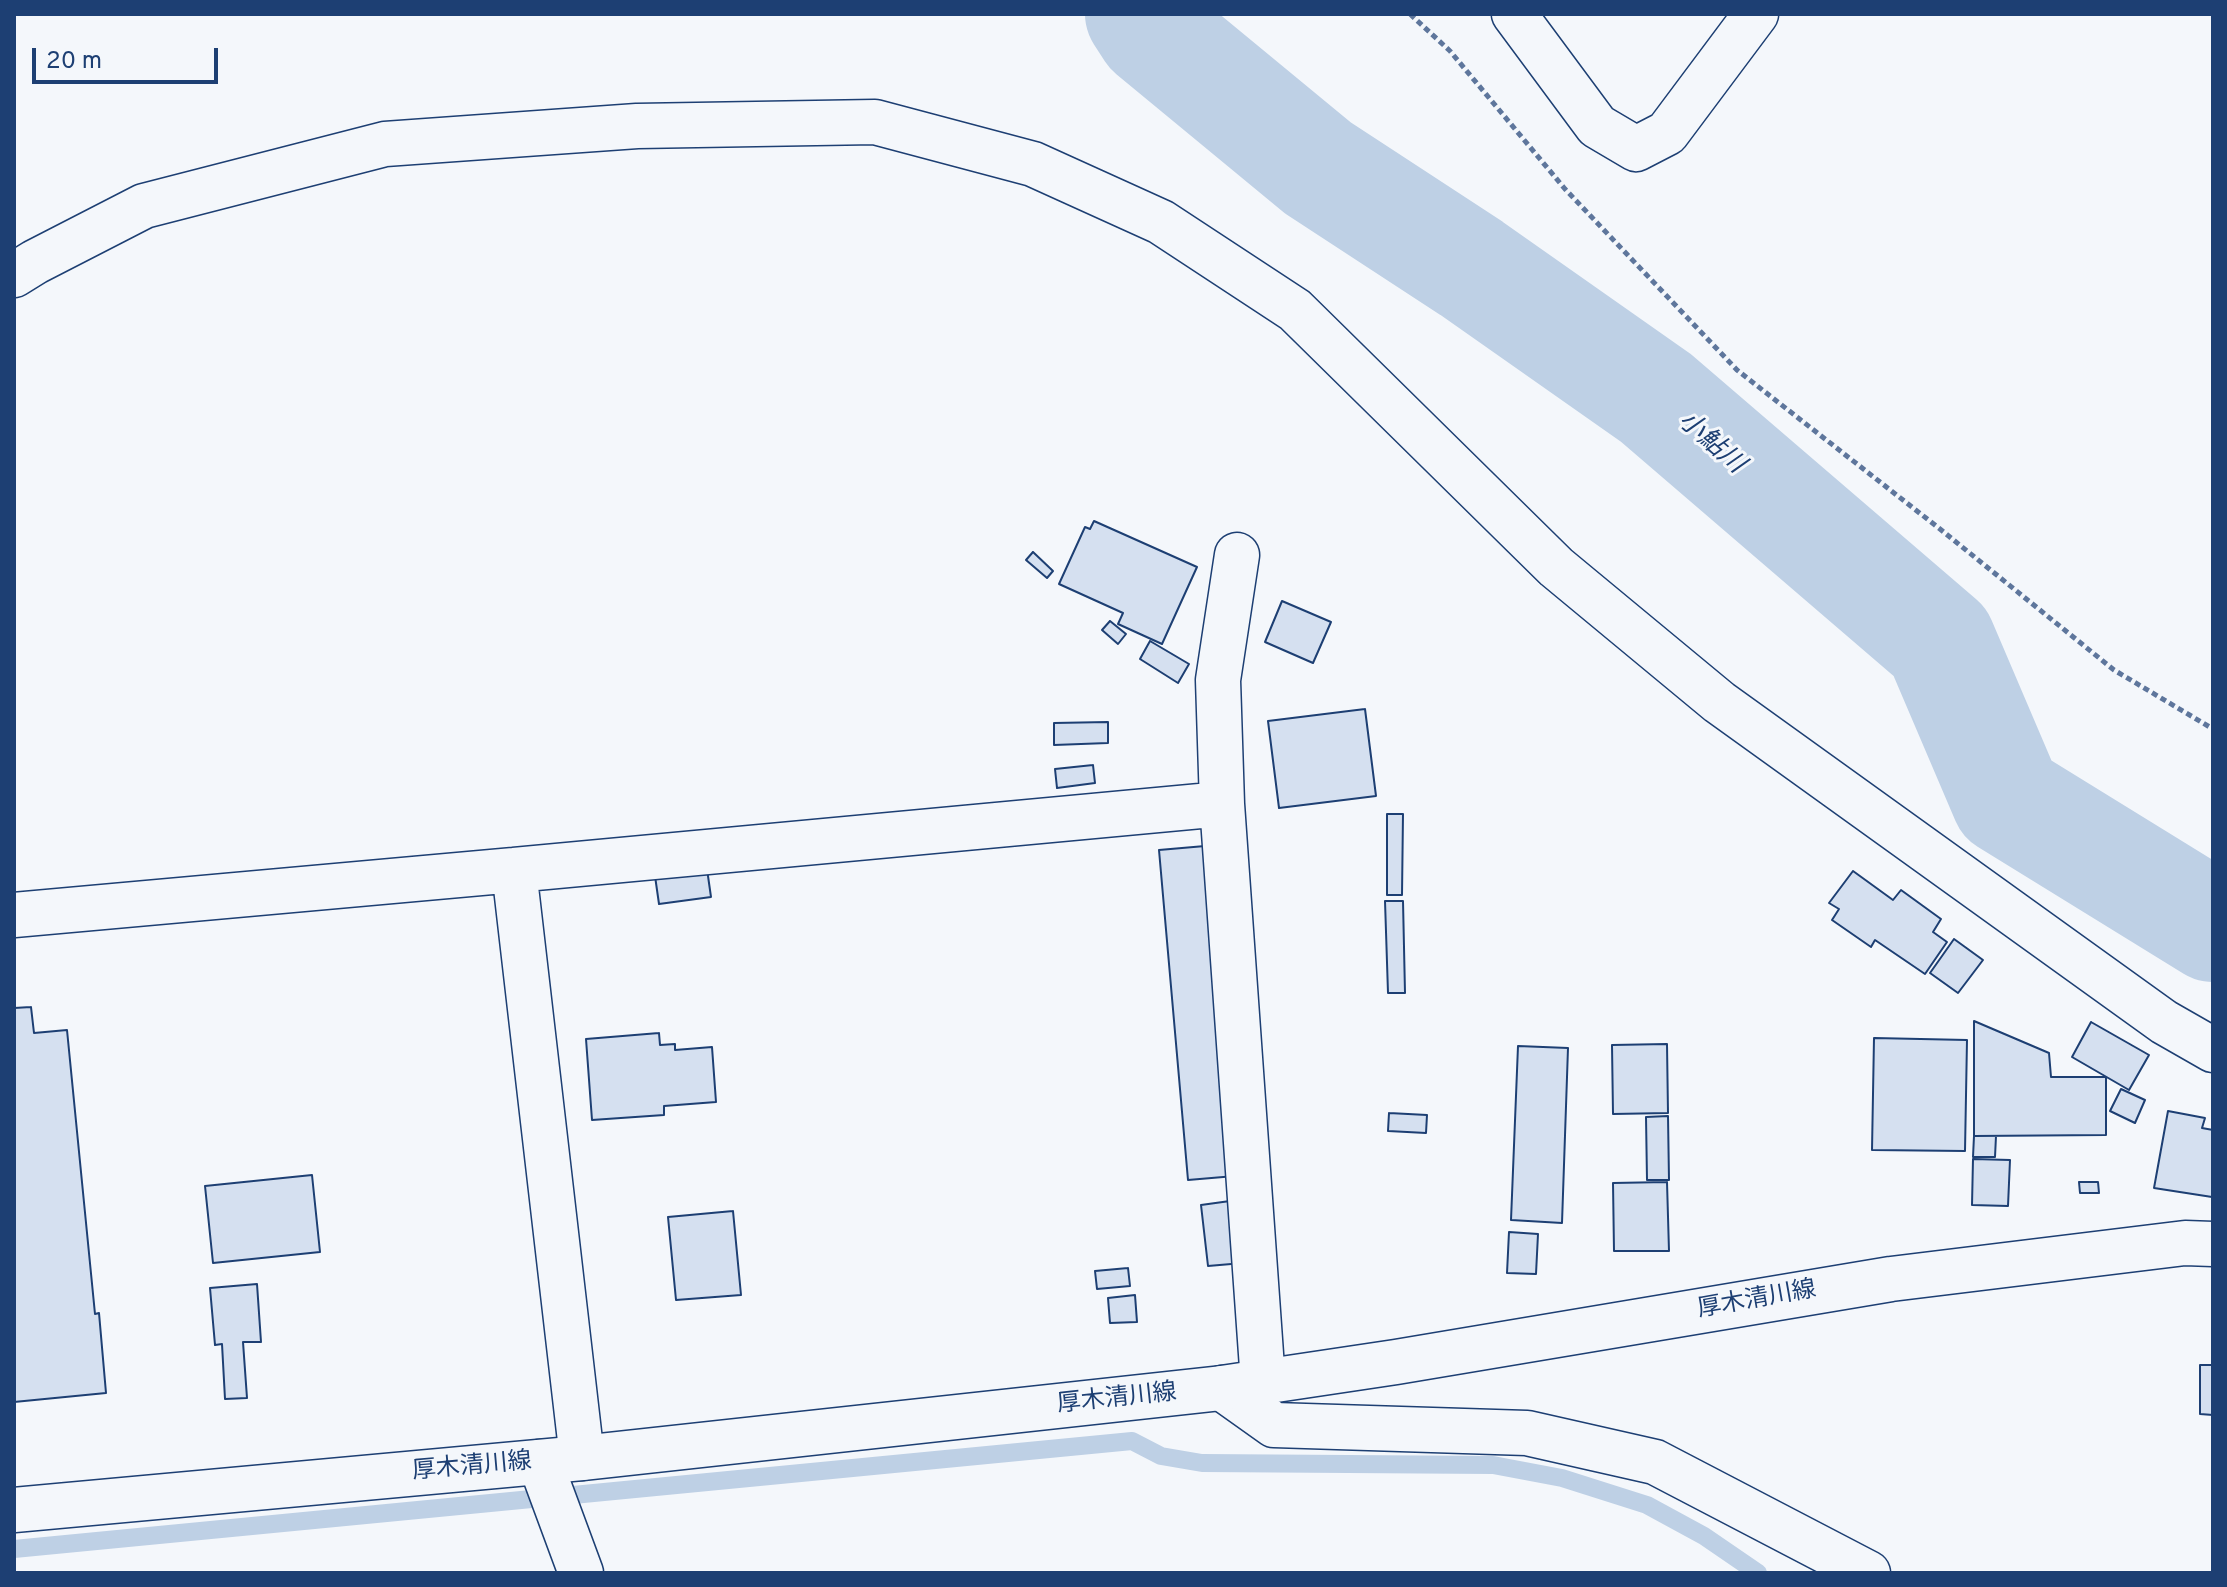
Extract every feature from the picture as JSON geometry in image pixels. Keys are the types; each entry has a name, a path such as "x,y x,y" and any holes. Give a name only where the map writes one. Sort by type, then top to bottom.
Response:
{"street":[{"path":"1514,14 1597,126 1636,149 1667,133 1756,14"},
{"path":"14,275 144,206 385,144 637,126 875,122 1033,164 1161,222 1295,310 1556,567 1719,702 2164,1022 2213,1050"},
{"path":"1237,555 1218,680 1242,1385 1274,1425 1527,1433 1655,1462 1868,1573"},
{"path":"14,915 1222,804"},
{"path":"514,870 555,1464 562,1521 581,1573"},
{"name":"厚木清川線","path":"14,1510 555,1464 1242,1385 1891,1279 2185,1243 2213,1244"}],"path":[{"path":"1410,14 1450,51 1565,189 1737,370 2114,670 2213,729"}],"building":[{"path":"1094,521 1197,567 1162,644 1118,624 1123,613 1059,584 1085,527 1090,529"},
{"path":"1033,552 1053,571 1047,578 1026,560"},
{"path":"1282,601 1331,622 1313,663 1265,642"},
{"path":"1110,621 1126,634 1118,644 1102,630"},
{"path":"1150,641 1189,664 1178,683 1140,659"},
{"path":"1365,709 1376,796 1279,808 1268,721"},
{"path":"1108,722 1108,743 1054,745 1054,723"},
{"path":"1093,765 1095,783 1057,788 1055,769"},
{"path":"1387,814 1403,814 1402,895 1387,895"},
{"path":"1205,846 1235,1176 1188,1180 1159,850"},
{"path":"707,869 711,897 659,904 655,876"},
{"path":"1853,871 1893,900 1901,890 1941,919 1933,932 1947,942 1925,974 1875,940 1871,947 1832,920 1839,909 1829,903"},
{"path":"1385,901 1403,901 1405,993 1388,993"},
{"path":"1954,939 1983,960 1958,993 1930,973"},
{"path":"31,1007 34,1033 67,1030 95,1314 99,1313 106,1393 14,1402 14,1008"},
{"path":"1974,1021 2049,1053 2051,1077 2106,1077 2106,1135 1974,1136"},
{"path":"2091,1022 2149,1055 2129,1090 2072,1057"},
{"path":"659,1033 660,1045 675,1044 675,1050 712,1047 716,1102 664,1106 664,1115 592,1120 586,1039"},
{"path":"1874,1038 1967,1040 1965,1151 1872,1150"},
{"path":"1667,1044 1668,1113 1613,1114 1612,1045"},
{"path":"1518,1046 1568,1048 1562,1223 1511,1220"},
{"path":"2121,1089 2145,1100 2135,1123 2110,1111"},
{"path":"2168,1111 2205,1118 2202,1128 2213,1130 2212,1197 2154,1188"},
{"path":"1389,1113 1427,1115 1426,1133 1388,1131"},
{"path":"1668,1116 1669,1180 1647,1180 1646,1117"},
{"path":"1974,1136 1996,1136 1995,1157 1973,1157"},
{"path":"1973,1159 2010,1160 2008,1206 1972,1205"},
{"path":"312,1175 320,1252 213,1263 205,1186"},
{"path":"1667,1182 1669,1251 1614,1251 1613,1183"},
{"path":"2079,1182 2098,1182 2099,1193 2080,1193"},
{"path":"1230,1201 1243,1263 1208,1266 1201,1205"},
{"path":"733,1211 741,1295 676,1300 668,1217"},
{"path":"1509,1232 1538,1234 1536,1274 1507,1273"},
{"path":"1128,1268 1130,1286 1097,1289 1095,1271"},
{"path":"257,1284 261,1342 243,1342 247,1398 225,1399 222,1344 215,1345 210,1288"},
{"path":"1135,1295 1137,1322 1110,1323 1108,1298"},
{"path":"2200,1365 2213,1365 2213,1415 2200,1414"}],"waterway":[{"name":"小鮎川","path":"1141,14 1152,31 1318,168 1471,268 1656,398 1940,642 2007,799 2213,926"},
{"path":"14,1549 1132,1441 1161,1456 1202,1463 1493,1465 1562,1478 1647,1505 1704,1536 1758,1573"}]}
